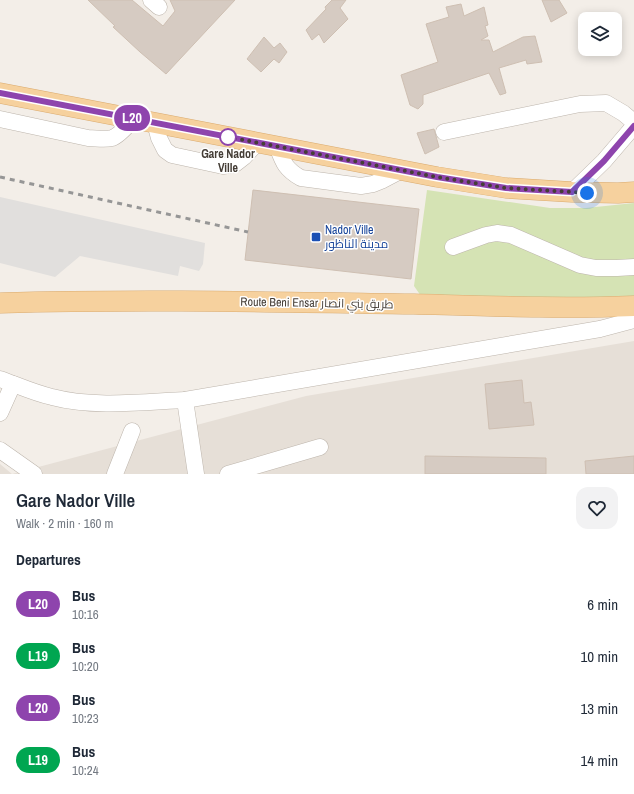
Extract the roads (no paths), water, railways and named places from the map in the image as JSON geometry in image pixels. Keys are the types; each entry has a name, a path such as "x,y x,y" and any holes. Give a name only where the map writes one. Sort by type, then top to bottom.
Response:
{"main road":[{"path":"0,93 437,177 506,188 572,192 634,192"},
{"name":"Route Beni Ensar طريق بني انصار","path":"0,303 68,301 593,307 634,306"}],"street":[{"path":"444,132 580,104 606,103 623,113 634,122"},
{"path":"0,119 88,138 101,139 117,136 134,118"},
{"path":"155,123 159,138 165,150 172,155 223,166 234,164 267,144 281,158 287,168 301,178 361,186 373,184 402,170"},
{"path":"572,192 604,161 634,126"},
{"path":"453,247 486,235 498,233 511,235 580,265 596,268 634,267"},
{"path":"0,413 6,381 52,398 86,403 127,403 185,400 592,330 634,320"},
{"path":"185,400 196,474"},
{"path":"115,474 132,431"},
{"path":"228,474 320,447"},
{"path":"0,450 34,474"}],"railway":[{"path":"0,177 248,232"}],"place":[{"name":"Gare Nador Ville","path":"228,137"},
{"name":"Nador Ville مدينة الناظور","path":"316,237"}]}
